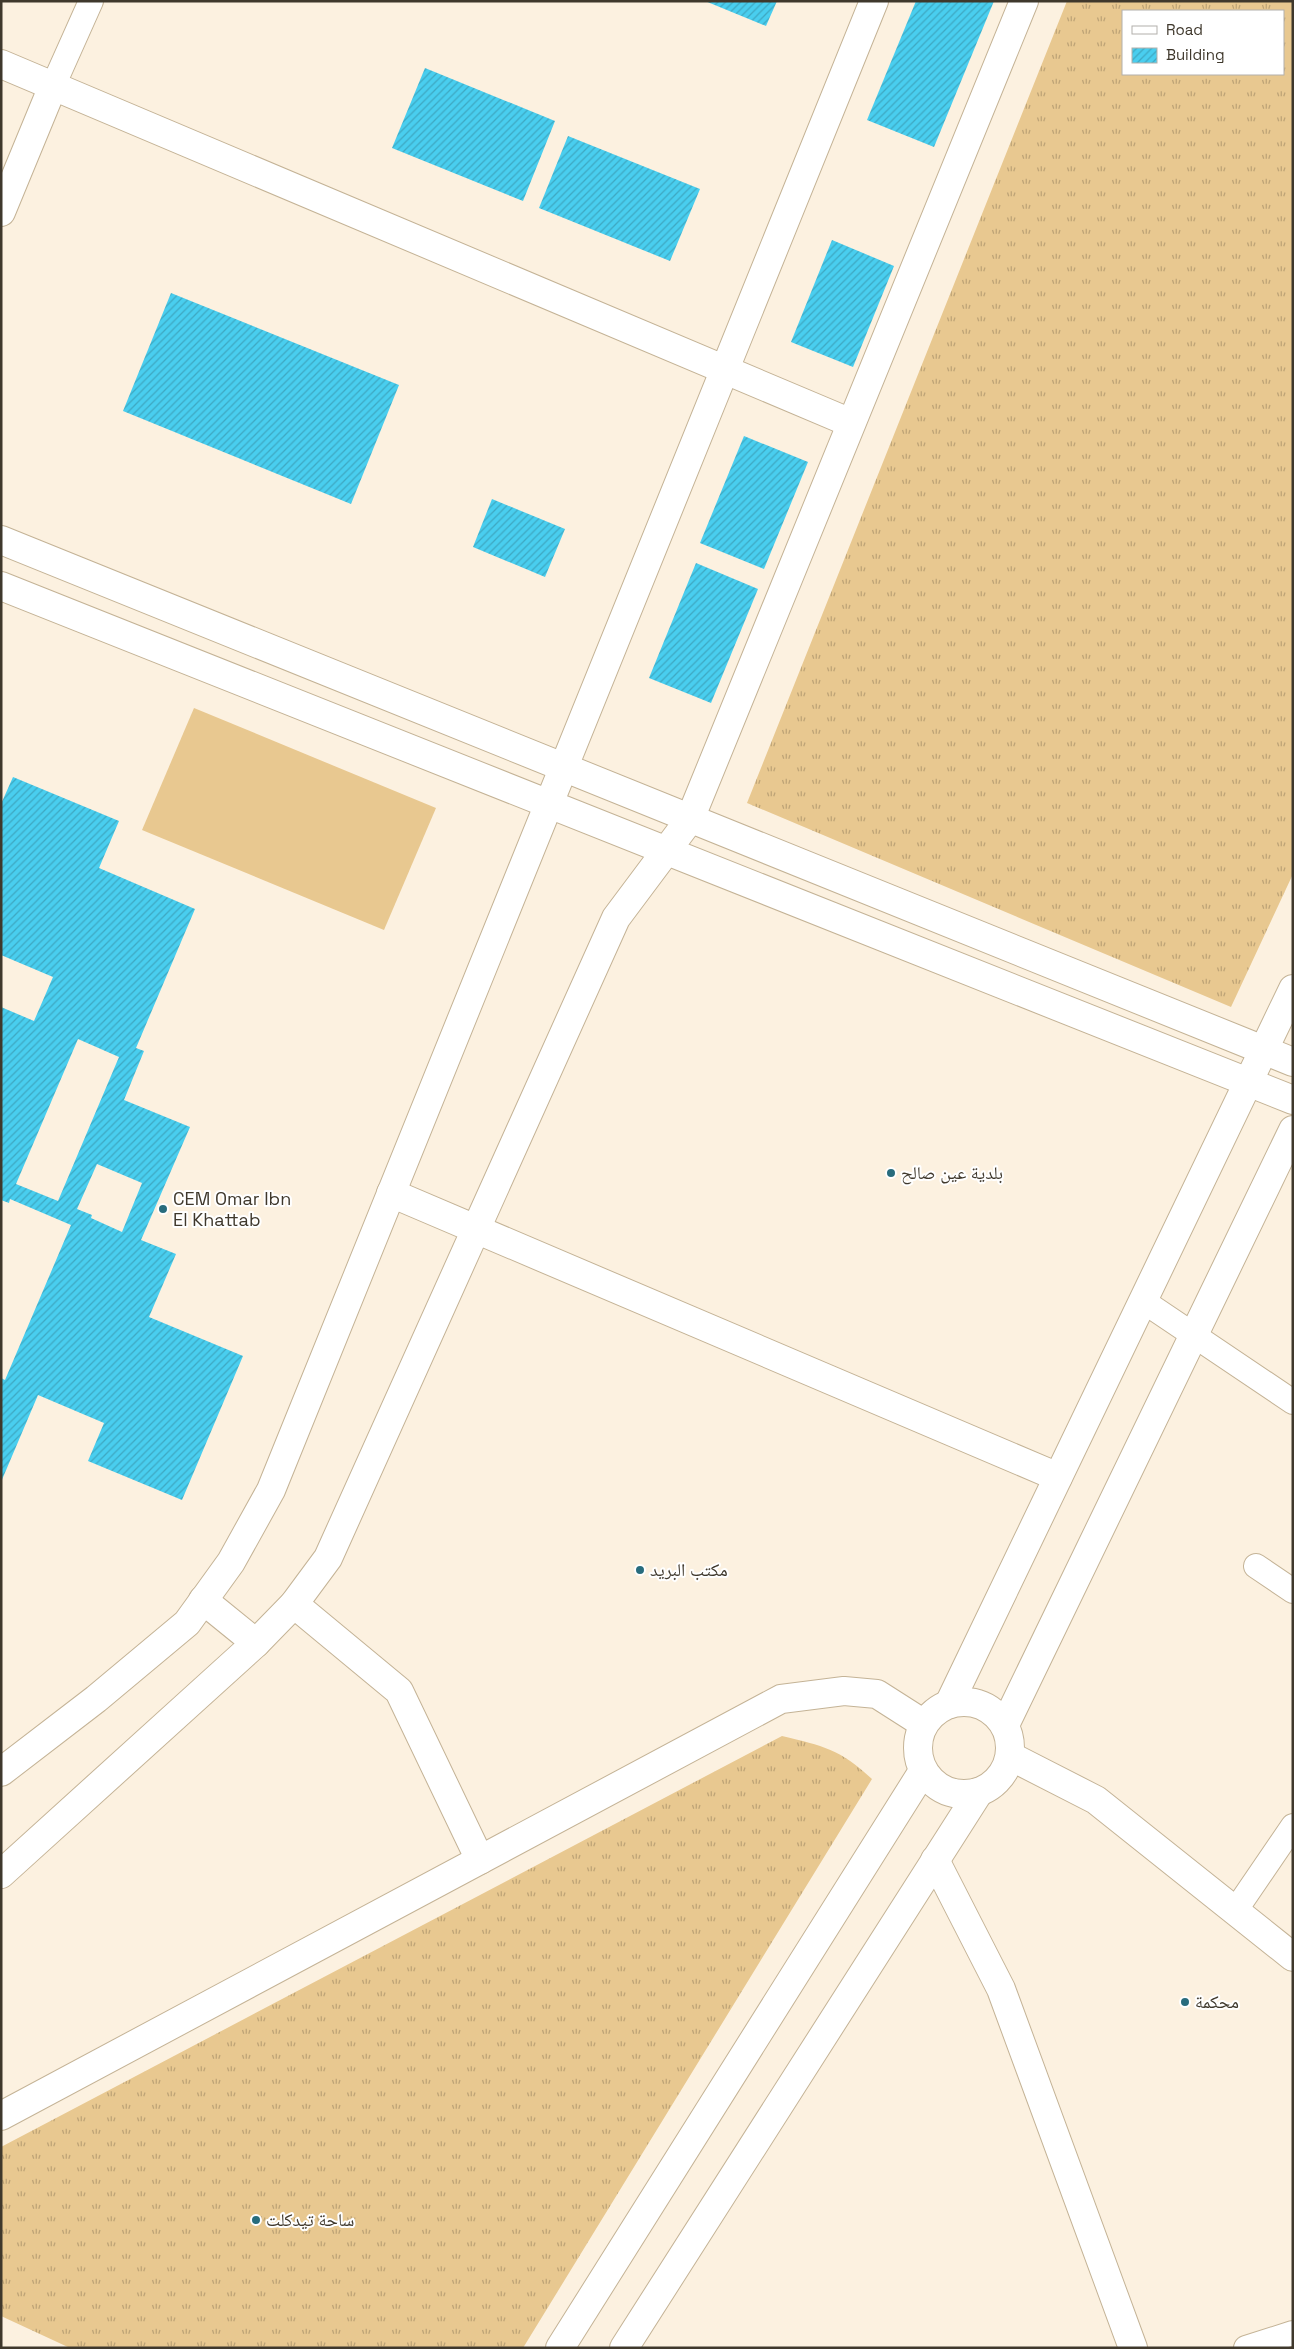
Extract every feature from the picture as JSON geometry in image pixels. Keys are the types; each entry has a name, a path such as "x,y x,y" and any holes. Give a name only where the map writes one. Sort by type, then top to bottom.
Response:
{"main road":[{"path":"1,1772 96,1699 187,1622 230,1562 271,1490 874,1"},
{"path":"6,1864 256,1643 294,1604 328,1558 616,918 690,818 1024,1"},
{"path":"1,64 851,423"},
{"path":"1,212 54,86"},
{"path":"1,540 1293,1062"},
{"path":"1,586 1293,1100"},
{"path":"949,1704 1293,989"},
{"path":"1005,1725 1293,1130"},
{"path":"391,1193 1058,1477"},
{"path":"203,1600 256,1643"},
{"path":"294,1604 399,1691 480,1860"},
{"path":"1,2116 781,1699 844,1691 877,1694 924,1724"},
{"path":"965,1701 981,1704 995,1712 1005,1725 1010,1740 1010,1756 1004,1772 994,1784 979,1792 963,1795 947,1792 933,1783 923,1771 918,1755 918,1739 924,1724 935,1711 949,1704 965,1701"},
{"path":"1010,1756 1096,1800 1293,1957"},
{"path":"560,2348 923,1771"},
{"path":"624,2348 979,1792"},
{"path":"935,1860 1000,1989 1133,2348"}],"lane":[{"path":"54,86 91,1"},
{"path":"1143,1302 1293,1402"},
{"path":"1256,1566 1293,1591"},
{"path":"1235,1911 1293,1826"},
{"path":"1246,2348 1293,2333"}],"green space":[{"path":"1067,1 1293,1 1293,874 1231,1007 747,803"},
{"path":"194,708 436,808 384,930 142,830"},
{"path":"782,1736 830,1750 850,1761 872,1779 523,2348 70,2348 1,2316 1,2147"}],"building":[{"path":"705,1 777,1 766,26"},
{"path":"916,1 994,1 934,147 867,120"},
{"path":"425,68 555,121 523,201 392,148"},
{"path":"568,136 700,189 670,261 539,208"},
{"path":"832,240 894,266 853,367 791,342"},
{"path":"171,293 399,385 351,504 123,411"},
{"path":"744,436 808,462 764,569 700,543"},
{"path":"492,499 565,529 545,577 473,547"},
{"path":"696,563 758,589 711,703 649,678"},
{"path":"13,777 119,821 99,868 195,909 136,1048 144,1051 124,1100 190,1127 141,1240 176,1254 149,1317 243,1356 182,1500 88,1461 104,1423 38,1395 1,1482 1,1378 5,1380 71,1225 10,1199 9,1203 1,1200 1,1007 34,1021 53,977 1,955 1,804","holes":["78,1039 119,1057 58,1201 16,1184","97,1164 142,1183 122,1232 91,1218 92,1215 77,1209"]}],"place":[{"name":"بلدية عين صالح","path":"891,1173"},
{"name":"CEM Omar Ibn El Khattab","path":"163,1209"},
{"name":"مكتب البريد","path":"640,1570"},
{"name":"محكمة","path":"1185,2002"},
{"name":"ساحة تيدكلت","path":"256,2220"}]}
